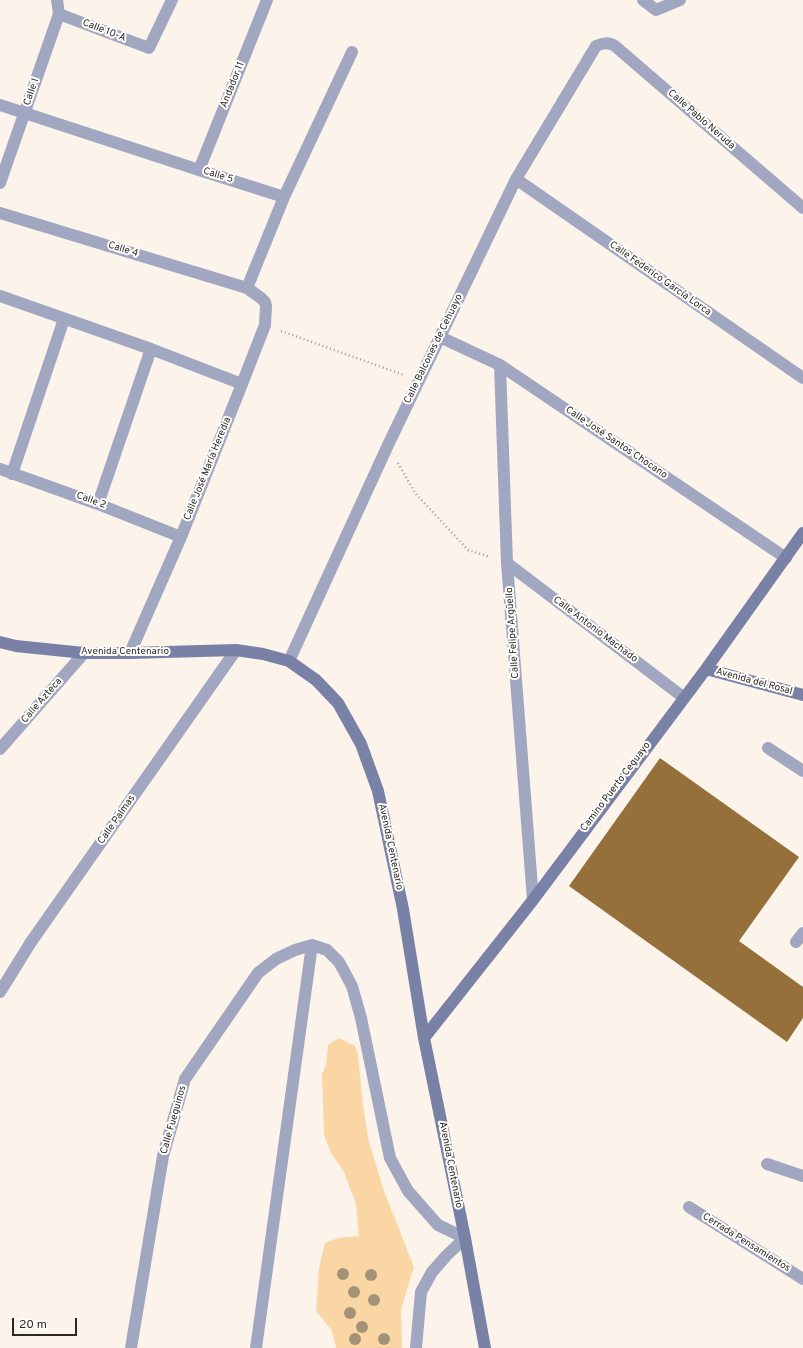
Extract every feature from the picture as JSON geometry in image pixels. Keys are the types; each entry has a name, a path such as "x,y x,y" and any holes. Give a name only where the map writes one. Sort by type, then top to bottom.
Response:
{"main road":[{"name":"Camino Puerto Ceguayo","path":"424,1038 533,900 683,697 706,669 803,532"},
{"name":"Avenida Centenario","path":"0,642 16,646 84,653 236,650 263,654 289,661 316,680 338,703 362,744 378,791 401,901 424,1038 465,1238 485,1348"},
{"name":"Avenida del Rosal","path":"706,669 803,695"}],"street":[{"name":"Calle 1","path":"0,183 59,14 57,0"},
{"name":"Calle 10-A","path":"59,14 149,48 172,0"},
{"name":"Andador 11","path":"199,170 268,0"},
{"path":"643,0 656,10 680,0"},
{"name":"Calle Pablo Neruda","path":"596,46 610,43 615,46 803,208"},
{"name":"Calle Balcones de Cehuayo","path":"289,661 388,445 516,179 596,46"},
{"path":"247,288 284,197 352,52"},
{"name":"Calle 5","path":"0,105 284,197"},
{"name":"Calle Federico García Lorca","path":"516,179 803,378"},
{"name":"Calle 4","path":"0,213 247,288"},
{"name":"Calle José María Heredia","path":"130,653 181,537 265,325 265,302 247,288"},
{"path":"0,296 151,349 242,384"},
{"path":"12,474 64,319"},
{"name":"Calle José Santos Chocano","path":"440,337 500,365 786,558"},
{"path":"98,504 151,349"},
{"name":"Calle Felipe Argüello","path":"500,365 507,563 533,900"},
{"name":"Calle 2","path":"0,470 98,504 181,537"},
{"name":"Calle Antonio Machado","path":"507,563 683,697"},
{"name":"Calle Palmas","path":"0,992 31,942 236,650"},
{"name":"Calle Azteca","path":"0,749 84,653"},
{"path":"768,748 803,771"},
{"path":"256,1348 312,945 327,950 339,962 352,986 361,1018 390,1158 408,1191 438,1226 465,1238 447,1254 432,1272 421,1292 416,1348"},
{"name":"Calle Fueguinos","path":"131,1348 163,1156 185,1079 258,972 276,959 295,950 312,945"},
{"path":"767,1164 803,1176"},
{"name":"Cerrada Pensamientos","path":"689,1207 803,1278"}],"path":[{"path":"265,325 420,380"},
{"path":"388,445 416,493 468,550 507,563"}],"shaded area":[{"path":"339,1038 355,1046 358,1055 363,1106 369,1142 384,1191 414,1267 401,1309 402,1348 336,1348 332,1331 316,1311 319,1268 325,1243 338,1238 359,1236 356,1204 344,1172 331,1153 324,1135 322,1074 326,1065 328,1045"}],"building":[{"path":"660,758 799,857 739,941 803,987 803,1018 787,1042 569,886"}]}
